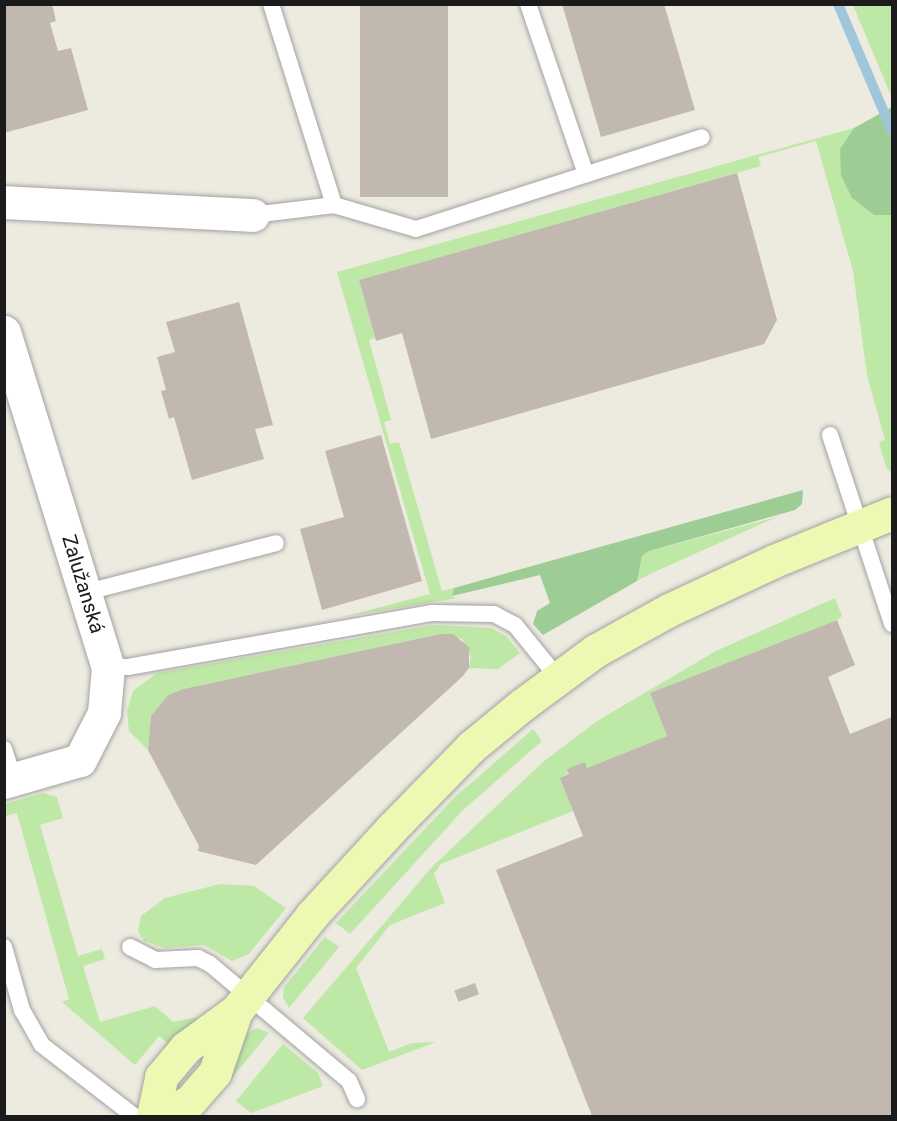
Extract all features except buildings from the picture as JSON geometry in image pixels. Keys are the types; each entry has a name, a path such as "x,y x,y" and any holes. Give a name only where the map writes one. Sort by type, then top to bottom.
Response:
{"street":[{"path":"4,202 253,215"},
{"name":"Zalužanská","path":"4,332 87,592 108,667 104,713 80,760 8,770"},
{"path":"153,1116 161,1077 185,1048 243,1004 312,915 471,747 595,651 669,610 774,561 858,530 892,513"},
{"path":"858,530 892,530"},
{"path":"164,1116 190,1101 215,1072 243,1004"}],"lane":[{"path":"271,4 334,205"},
{"path":"528,4 586,174"},
{"path":"253,215 334,205 416,229 702,137"},
{"path":"830,435 858,530 892,624"},
{"path":"87,592 276,543"},
{"path":"108,667 128,667 432,613 494,614 515,625 558,678"},
{"path":"4,947 22,1010 42,1045 134,1116"},
{"path":"130,947 155,960 198,958 243,1004 349,1081 357,1099"}],"green space":[{"path":"853,5 892,5 892,98"},
{"path":"892,107 892,215 874,215 852,198 841,175 840,149 854,128"},
{"path":"854,128 840,149 852,198 874,215 892,215 892,474 886,467 879,442 885,440 867,375 853,271 816,141 758,157 761,166 359,280 375,338 369,340 391,420 384,422 390,444 399,442 442,591 454,588 452,596 457,598 343,617 430,594 337,272"},
{"path":"803,490 802,504 795,510 649,551 642,556 637,581 543,635 533,624 537,611 550,603 540,575 452,596 454,588"},
{"path":"777,517 637,581 642,556 649,551"},
{"path":"835,598 842,616 837,620 650,693 667,736 587,768 585,762 561,778 573,811 441,864 434,874 445,903 390,925 356,968 389,1052 412,1043 436,1042 362,1070 303,1018 432,867 543,762 597,721 716,651"},
{"path":"433,625 491,628 506,636 520,653 498,669 469,668 471,657 462,639 440,634 183,689 168,695 151,716 148,750 129,731 127,711 133,691 157,673"},
{"path":"533,729 542,741 463,810 350,934 336,923 454,798"},
{"path":"43,793 57,797 63,818 40,825 78,956 102,949 105,959 83,966 100,1022 155,1006 173,1022 198,1017 172,1047 159,1036 135,1065 62,1002 69,999 17,813 5,816 5,804"},
{"path":"220,884 254,886 286,908 249,954 232,961 204,945 164,948 144,941 138,931 141,916 165,898"},
{"path":"325,937 339,947 289,1008 283,997 284,987"},
{"path":"257,1028 269,1033 222,1090 219,1087 243,1035"},
{"path":"283,1044 318,1073 323,1086 251,1113 236,1101"}],"waterway":[{"path":"838,4 892,131"}]}
